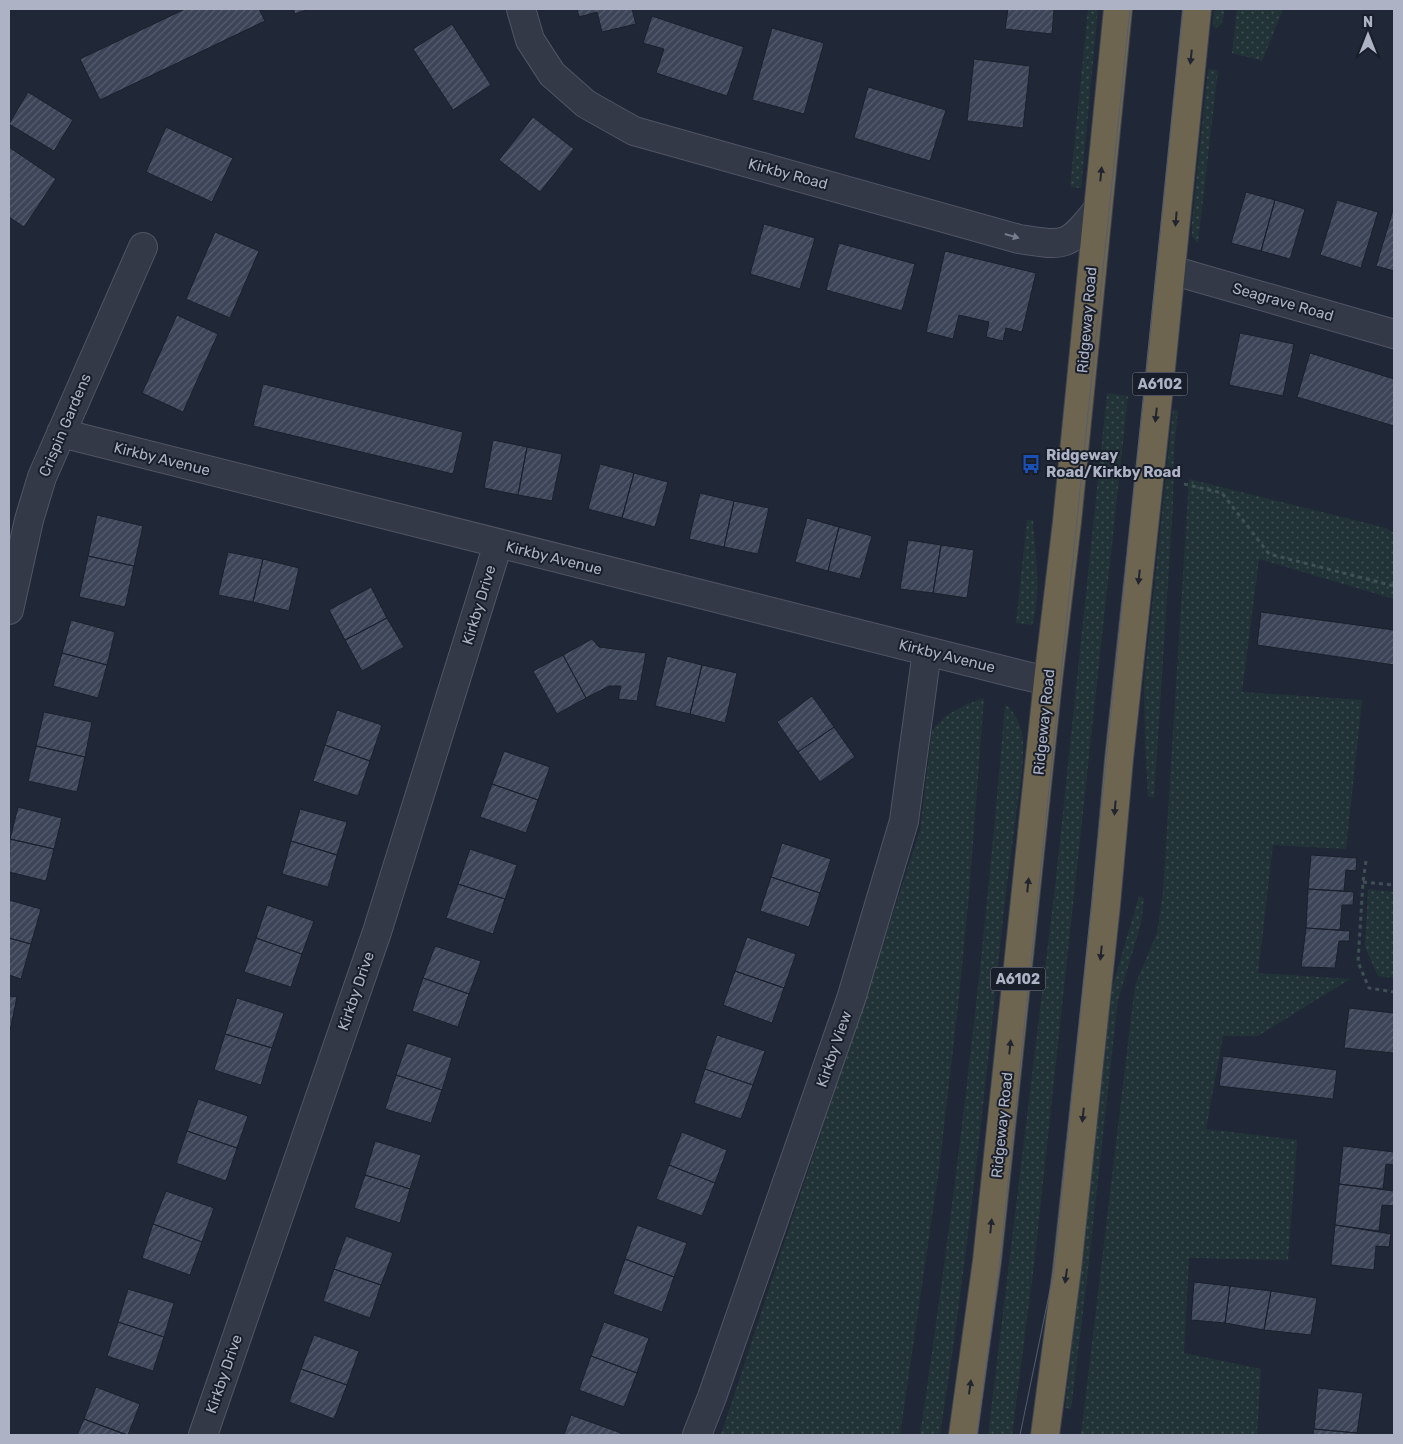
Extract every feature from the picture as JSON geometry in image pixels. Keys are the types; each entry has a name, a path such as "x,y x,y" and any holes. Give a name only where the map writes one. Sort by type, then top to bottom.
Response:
{"highway":[{"name":"Ridgeway Road","path":"963,1435 988,1261 1048,680 1090,304 1097,210 1118,9"},
{"name":"A6102","path":"1045,1435 1067,1269 1171,270 1196,9"}],"street":[{"name":"Kirkby Road","path":"521,9 530,40 552,74 586,104 634,131 1019,239 1055,244 1070,240 1079,233 1097,210"},
{"name":"Crispin Gardens","path":"9,610 42,477 143,247"},
{"name":"Seagrave Road","path":"1171,270 1394,334"},
{"name":"Kirkby Avenue","path":"61,433 498,544 1048,680"},
{"name":"Kirkby Drive","path":"203,1435 377,932 498,544"},
{"name":"Kirkby View","path":"697,1435 851,999 904,821 927,651"}],"path":[{"path":"1184,484 1222,493 1269,554 1394,586"},
{"path":"1366,861 1358,962 1369,988 1394,992"},
{"path":"1363,882 1394,885"}],"shaded area":[{"path":"1088,9 1098,9 1081,188 1070,187"},
{"path":"1214,9 1224,9 1222,23 1215,28 1213,25"},
{"path":"1237,9 1283,9 1262,61 1232,53"},
{"path":"1208,69 1218,70 1198,243 1192,236 1192,222"},
{"path":"1107,393 1128,396 1034,1265 1012,1435 988,1435 1056,879"},
{"path":"1173,410 1178,410 1174,450 1173,505 1154,798 1148,796 1144,682"},
{"path":"1189,479 1386,528 1394,533 1394,599 1259,559 1242,692 1362,700 1346,849 1273,845 1258,973 1350,979 1258,1036 1223,1036 1206,1129 1297,1140 1288,1260 1189,1258 1184,1353 1261,1369 1257,1435 1081,1435 1135,985 1157,933 1163,892"},
{"path":"1027,520 1033,520 1037,572 1037,599 1032,625 1016,623"},
{"path":"984,698 959,997 940,1162 900,1435 721,1435 920,831 932,730 947,715 965,705"},
{"path":"1005,704 1015,716 1020,726 1023,741 1023,759 974,1186 940,1435 920,1435 946,1253 979,979"},
{"path":"1368,889 1394,892 1394,978 1378,976 1365,947"},
{"path":"1139,896 1144,898 1141,924 1118,1000 1071,1409 1065,1408 1105,1056 1110,995"}],"building":[{"path":"185,9 259,9 265,21 100,100 80,59"},
{"path":"293,9 309,9 295,14"},
{"path":"577,9 632,9 636,24 602,32 597,12 579,17"},
{"path":"1008,9 1054,9 1052,34 1005,29"},
{"path":"652,16 744,47 727,96 656,73 664,49 643,43"},
{"path":"452,24 491,85 453,110 413,49"},
{"path":"772,28 824,43 804,114 752,100"},
{"path":"974,59 1030,66 1023,128 967,121"},
{"path":"868,87 946,110 930,161 854,138"},
{"path":"28,92 73,120 54,151 9,124"},
{"path":"533,117 574,149 540,192 499,160"},
{"path":"166,127 233,158 212,202 146,172"},
{"path":"9,147 56,179 24,227 9,217"},
{"path":"1246,192 1275,200 1261,251 1231,243"},
{"path":"1275,200 1305,209 1290,259 1261,251"},
{"path":"1337,200 1378,212 1361,268 1320,255"},
{"path":"1394,207 1394,271 1376,266"},
{"path":"764,224 815,238 800,289 750,274"},
{"path":"215,232 259,251 230,318 186,299"},
{"path":"839,243 915,264 902,311 826,290"},
{"path":"945,251 1036,273 1022,332 1006,328 1003,341 986,337 989,322 959,315 953,339 926,332"},
{"path":"177,315 218,334 183,412 142,393"},
{"path":"1240,333 1294,344 1283,396 1229,385"},
{"path":"1310,353 1394,379 1394,426 1297,397"},
{"path":"263,384 463,432 453,474 253,426"},
{"path":"493,440 527,447 518,495 484,488"},
{"path":"527,447 562,454 552,501 518,495"},
{"path":"600,464 634,473 622,518 588,509"},
{"path":"634,473 668,482 655,527 622,518"},
{"path":"700,493 734,501 724,547 689,539"},
{"path":"734,501 769,508 758,554 724,547"},
{"path":"97,515 143,526 134,566 88,556"},
{"path":"807,518 839,527 828,571 795,562"},
{"path":"839,527 872,536 860,579 828,571"},
{"path":"908,540 941,545 933,593 900,589"},
{"path":"941,545 974,550 967,598 933,593"},
{"path":"228,552 263,559 253,602 218,595"},
{"path":"88,556 134,566 125,607 79,597"},
{"path":"263,559 299,568 289,611 253,602"},
{"path":"371,587 387,618 345,640 329,610"},
{"path":"1261,612 1394,630 1394,665 1257,645"},
{"path":"387,618 404,647 362,671 345,640"},
{"path":"71,620 115,632 107,665 62,653"},
{"path":"592,639 599,647 646,653 637,701 618,699 621,686 609,686 586,698 563,655"},
{"path":"62,653 107,665 98,698 53,686"},
{"path":"563,655 586,698 557,714 533,671"},
{"path":"667,656 702,665 690,714 655,706"},
{"path":"702,665 737,673 725,723 690,714"},
{"path":"812,696 834,727 798,752 777,722"},
{"path":"337,710 382,725 370,761 325,745"},
{"path":"44,712 92,722 85,757 36,746"},
{"path":"834,727 855,757 820,782 798,752"},
{"path":"325,745 370,761 358,796 313,781"},
{"path":"36,746 85,757 77,792 28,781"},
{"path":"504,751 550,767 538,800 492,784"},
{"path":"492,784 538,800 526,833 480,817"},
{"path":"18,807 62,818 54,849 10,839"},
{"path":"300,809 347,822 337,855 291,841"},
{"path":"10,839 54,849 46,881 9,872"},
{"path":"291,841 337,855 328,887 282,874"},
{"path":"782,843 831,859 820,893 771,877"},
{"path":"470,849 517,865 505,899 458,884"},
{"path":"1311,855 1357,858 1356,871 1346,870 1344,891 1308,889"},
{"path":"771,877 820,893 809,927 760,911"},
{"path":"458,884 505,899 493,934 446,918"},
{"path":"1308,889 1354,892 1353,905 1342,905 1340,930 1306,928"},
{"path":"9,900 41,909 31,944 9,938"},
{"path":"267,905 314,921 302,954 256,938"},
{"path":"1306,928 1350,931 1349,941 1339,941 1335,968 1301,967"},
{"path":"747,937 796,954 784,988 735,971"},
{"path":"9,938 31,944 21,979 9,975"},
{"path":"256,938 302,954 291,987 244,972"},
{"path":"435,946 481,961 469,994 423,978"},
{"path":"735,971 784,988 772,1023 723,1005"},
{"path":"423,978 469,994 458,1027 412,1011"},
{"path":"9,996 17,997 10,1031 9,1031"},
{"path":"237,998 284,1013 272,1048 225,1034"},
{"path":"1349,1008 1394,1013 1394,1053 1344,1048"},
{"path":"225,1034 272,1048 261,1085 214,1070"},
{"path":"717,1035 765,1051 753,1085 705,1069"},
{"path":"407,1043 452,1058 442,1090 396,1075"},
{"path":"1223,1056 1337,1070 1333,1099 1219,1086"},
{"path":"705,1069 753,1085 741,1119 694,1103"},
{"path":"396,1075 442,1090 431,1123 385,1109"},
{"path":"198,1099 248,1116 237,1148 187,1131"},
{"path":"187,1131 237,1148 226,1181 176,1163"},
{"path":"682,1132 727,1150 715,1183 669,1165"},
{"path":"375,1141 421,1155 410,1189 365,1175"},
{"path":"1343,1146 1394,1152 1394,1165 1386,1164 1383,1189 1339,1184"},
{"path":"669,1165 715,1183 702,1216 656,1199"},
{"path":"365,1175 410,1189 400,1223 354,1208"},
{"path":"1339,1184 1394,1191 1394,1206 1382,1205 1379,1231 1335,1225"},
{"path":"166,1191 214,1208 202,1242 153,1224"},
{"path":"153,1224 202,1242 190,1275 142,1258"},
{"path":"637,1225 687,1243 674,1277 625,1259"},
{"path":"1335,1225 1391,1234 1389,1247 1376,1246 1374,1270 1331,1265"},
{"path":"346,1236 393,1253 381,1285 334,1269"},
{"path":"625,1259 674,1277 662,1312 613,1294"},
{"path":"334,1269 381,1285 370,1318 323,1301"},
{"path":"1194,1282 1230,1286 1225,1323 1191,1320"},
{"path":"1230,1286 1271,1291 1264,1330 1225,1323"},
{"path":"128,1289 174,1303 164,1337 118,1322"},
{"path":"1271,1291 1317,1298 1311,1335 1264,1330"},
{"path":"118,1322 164,1337 153,1371 107,1356"},
{"path":"604,1322 649,1338 637,1373 591,1356"},
{"path":"314,1335 359,1351 347,1385 301,1369"},
{"path":"591,1356 637,1373 624,1407 579,1390"},
{"path":"301,1369 347,1385 334,1419 289,1402"},
{"path":"96,1387 140,1404 128,1435 84,1419"},
{"path":"1318,1388 1363,1393 1357,1433 1314,1429"},
{"path":"571,1415 621,1433 620,1435 564,1435"},
{"path":"84,1419 126,1435 77,1435"},
{"path":"1314,1429 1357,1433 1357,1435 1313,1435"}],"tram line":[{"path":"977,1435 1000,1261 1130,9"},
{"path":"1020,1435 1054,1271 1183,9"}],"place":[{"name":"Ridgeway Road/Kirkby Road","path":"1031,464"}]}
